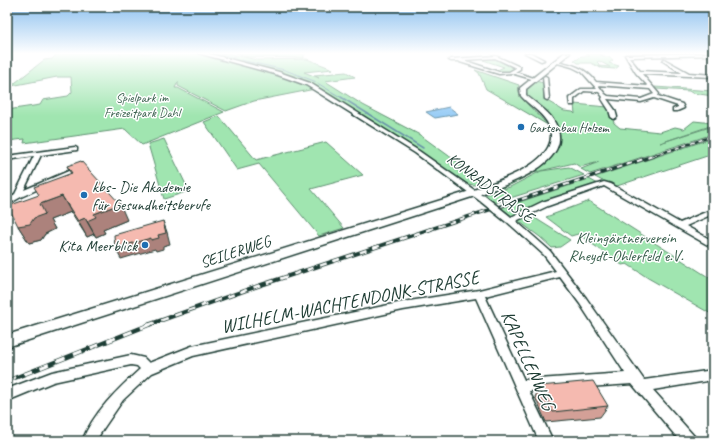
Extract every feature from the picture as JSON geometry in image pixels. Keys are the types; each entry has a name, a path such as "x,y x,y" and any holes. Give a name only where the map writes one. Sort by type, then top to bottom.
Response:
{"street":[{"name":"KONRADSTRASSE","path":"280,74 308,84 417,152 478,196 530,237 547,254 583,301 638,382 689,441"},
{"path":"499,77 508,74"},
{"path":"514,74 535,79 541,74"},
{"path":"587,74 607,98 641,101 656,97 680,105 680,108 675,110"},
{"path":"640,74 657,95 656,97"},
{"path":"687,74 713,76"},
{"path":"545,77 547,99"},
{"name":"SEILERWEG","path":"7,341 478,196 499,184 532,169 544,160 552,149 556,139 552,124 546,115 523,95 524,86 535,79"},
{"path":"595,83 652,88"},
{"path":"572,104 571,99 581,91 600,91"},
{"path":"607,98 604,99 612,110 614,117"},
{"path":"7,158 75,149"},
{"path":"18,195 39,153"},
{"path":"7,203 18,195 84,166"},
{"path":"509,220 545,204 604,184 609,185 713,245"},
{"path":"680,226 713,211"},
{"name":"WILHELM-WACHTENDONK-STRASSE","path":"89,441 98,424 119,396 148,369 192,351 403,306 479,294 561,273"},
{"name":"KAPELLENWEG","path":"479,294 546,441"},
{"path":"7,395 52,377 131,360 140,362 148,369"},
{"path":"521,386 638,382 713,376"}],"green space":[{"name":"Spielpark im Freizeitpark Dahl","path":"26,74 277,74 315,89 254,101 226,111 178,86 178,82 175,88 178,88 224,112 142,145 125,129 24,143 25,139 7,141 7,110 40,105 43,100 68,96 72,92 71,77 57,77 11,86"},
{"path":"278,74 309,74 319,78 314,75 349,74 355,77 325,81 363,105 420,135 485,182 474,185 468,184 321,89 300,80"},
{"path":"479,74 486,74 519,85 518,90 520,95 546,124 486,89"},
{"path":"535,81 544,83 544,99 564,111 573,112 575,114 574,104 608,107 614,123 620,128 660,132 675,127 684,129 694,121 713,123 713,125 660,143 713,126 713,134 590,174 581,169 599,162 580,167 574,163 536,172 508,186 490,192 489,190 519,179 539,169 548,162 554,154 558,144 558,130 549,118 526,95 527,88"},
{"path":"655,87 713,91 713,96 692,93 689,91 656,89"},
{"path":"219,116 256,160 326,142 363,175 311,189 344,228 319,236 259,164 237,170 204,122"},
{"path":"713,138 713,154 614,187 595,177"},
{"path":"164,139 189,191 164,199 148,144"},
{"path":"569,167 584,175 491,204 481,196 510,187 541,171"},
{"path":"589,179 598,184 522,210 570,240 560,247 552,248 540,237 501,208"},
{"name":"Kleingärtnerverein Rheydt-Ohlerfeld e.V.","path":"589,201 713,280 713,315 648,278 627,264 622,265 578,234 571,236 546,217"}],"water":[{"path":"449,107 458,114 435,118 426,112"}],"building":[{"path":"81,161 120,204 94,214 96,217 87,221 85,218 78,221 62,196 40,204 45,214 34,218 30,224 18,226 8,206 39,195 34,187 72,173 67,166"},
{"path":"163,221 166,233 158,235 159,238 151,240 151,238 115,248 114,235"},
{"path":"593,381 608,406 553,412 540,386"}],"waterway":[{"path":"295,74 314,81 342,98"},
{"path":"341,97 423,148"}],"railway":[{"path":"656,155 713,136"},
{"path":"428,230 656,155"},
{"path":"148,325 252,288 431,229"},
{"path":"7,381 151,324"}],"place":[{"name":"Gartenbau Holzem","path":"521,127"},
{"name":"kbs- Die Akademie für Gesundheitsberufe","path":"84,195"},
{"name":"Kita Meerblick","path":"145,245"}]}
